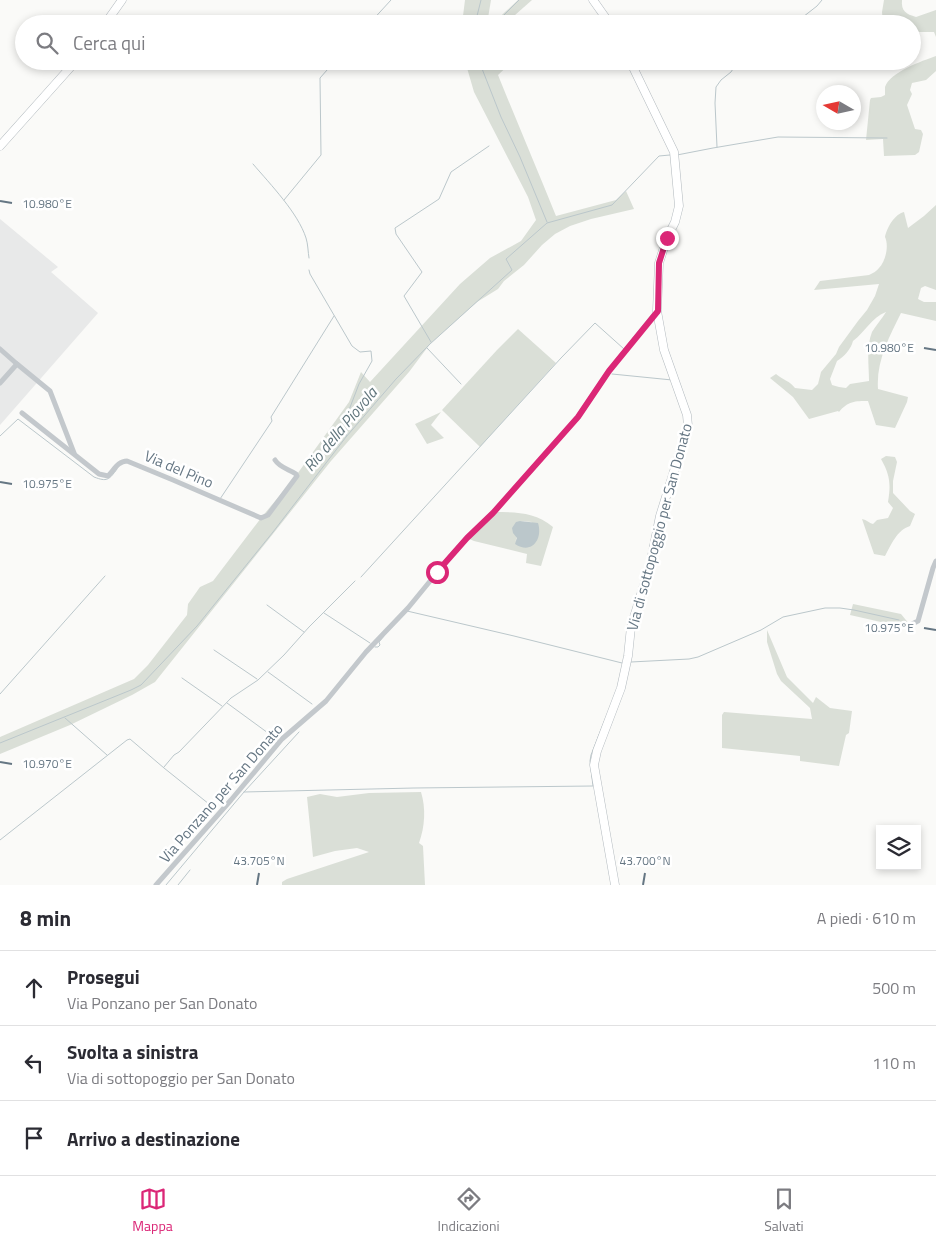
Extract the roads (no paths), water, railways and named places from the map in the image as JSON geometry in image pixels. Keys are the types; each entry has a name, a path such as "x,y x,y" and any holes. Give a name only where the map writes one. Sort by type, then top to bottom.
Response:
{"street":[{"path":"111,15 122,0"},
{"path":"593,0 604,15"},
{"path":"0,146 68,70"},
{"name":"Via di sottopoggio per San Donato","path":"615,885 594,766 597,750 621,688 631,627 650,565 660,516 688,426 688,415 664,350 658,311 659,263 667,238 676,222 679,206 675,155 634,70"},
{"name":"Via Ponzano per San Donato","path":"156,885 280,742 326,702 366,652 408,608 449,558 493,513 578,417 609,371 658,311"},
{"path":"0,349 50,391 75,455"},
{"path":"0,383 17,364"},
{"name":"Via del Pino","path":"22,413 103,476 108,476 120,462 127,460 261,518 268,515 297,476 275,460"},
{"path":"910,625 918,621 936,561"}],"waterway":[{"path":"377,15 391,0"},
{"path":"477,15 481,0"},
{"name":"Rio della Piovola","path":"504,15 519,0"},
{"path":"806,15 822,0"},
{"path":"284,200 321,155 320,78 327,70"},
{"name":"Rio della Piovola","path":"483,70 547,222"},
{"path":"717,147 716,87 732,70"},
{"path":"677,155 778,137 887,138"},
{"path":"431,342 404,296 422,272 396,234 395,228 439,199 451,172 489,146"},
{"name":"Rio della Piovola","path":"0,743 141,685 197,626 346,437 396,379 430,344 512,270 506,259 547,223 612,205 659,156 670,155"},
{"path":"253,164 297,219 306,238 309,258"},
{"path":"309,270 352,346 360,352 371,351 372,361 359,384 349,410 346,436"},
{"path":"220,499 272,421 271,417 334,316"},
{"path":"361,577 595,323 624,349"},
{"path":"427,348 461,384"},
{"path":"612,374 672,380"},
{"path":"0,436 18,419 94,477 105,480 112,476 117,469"},
{"path":"676,476 681,460"},
{"path":"663,521 665,513"},
{"path":"655,559 658,543"},
{"path":"0,694 105,576"},
{"path":"164,767 231,698 258,680 284,655 355,581"},
{"path":"267,605 304,632"},
{"path":"631,662 698,657 761,630 783,617 825,608 854,610 899,620"},
{"path":"407,611 622,663"},
{"path":"324,613 370,643"},
{"path":"375,647 380,645 379,642 384,636"},
{"path":"214,650 257,679"},
{"path":"268,672 312,704"},
{"path":"182,678 222,706"},
{"path":"227,703 279,741"},
{"path":"244,792 593,786 591,755 606,717"},
{"path":"65,718 107,755"},
{"path":"166,885 244,792 299,732"},
{"path":"0,840 130,739 214,808"},
{"path":"178,885 190,870"}]}
